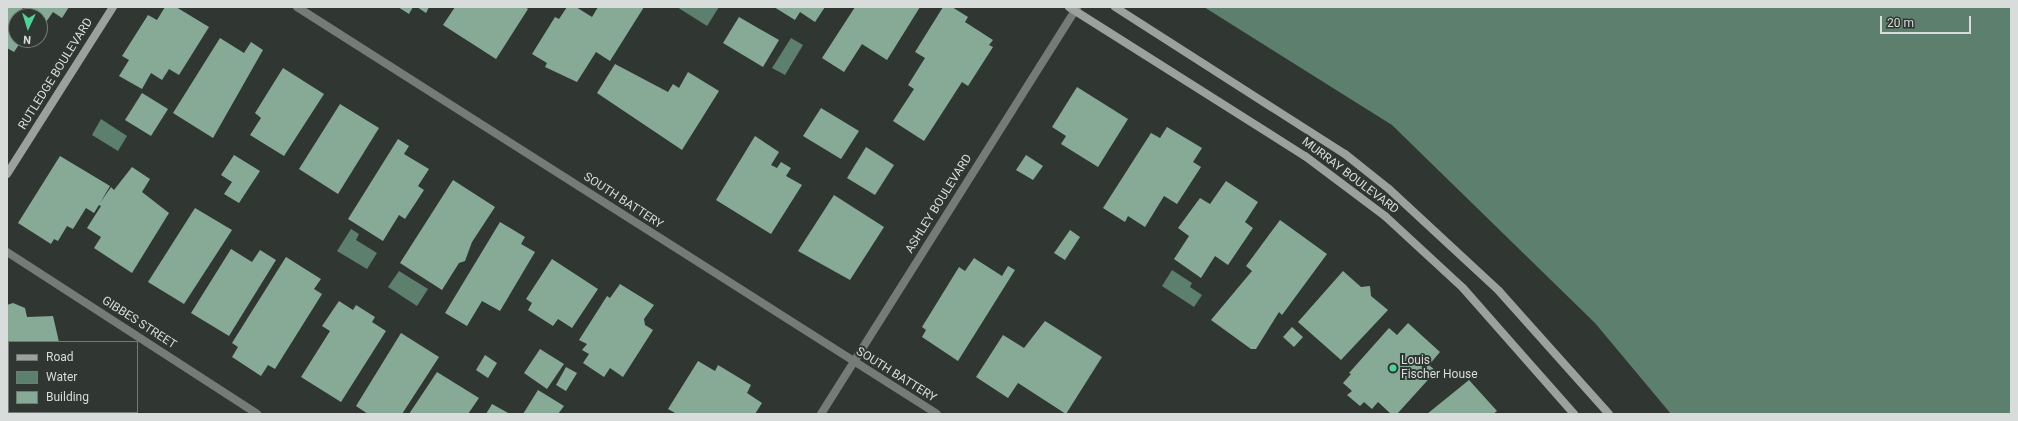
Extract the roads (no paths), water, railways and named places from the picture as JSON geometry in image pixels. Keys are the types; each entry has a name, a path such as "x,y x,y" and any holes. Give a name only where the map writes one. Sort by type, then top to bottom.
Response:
{"street":[{"name":"RUTLEDGE BOULEVARD","path":"7,174 113,7"},
{"name":"SOUTH BATTERY","path":"298,7 853,362 937,414"},
{"name":"MURRAY BOULEVARD","path":"1115,7 1345,154 1390,189 1499,291 1609,414"},
{"name":"ASHLEY BOULEVARD","path":"820,414 1074,8"},
{"name":"MURRAY BOULEVARD","path":"1074,8 1305,156 1385,216 1463,288 1574,414"},
{"name":"GIBBES STREET","path":"7,252 258,414"}],"water":[{"path":"677,7 719,7 707,26"},
{"path":"1204,7 2011,7 2011,414 1671,414 1595,323 1392,125"},
{"path":"791,38 803,45 785,75 772,68"},
{"path":"101,119 127,136 118,151 92,135"},
{"path":"351,229 359,234 356,240 377,253 367,269 337,251"},
{"path":"1172,270 1192,283 1190,287 1202,295 1194,307 1162,286"},
{"path":"399,271 428,289 417,306 388,287"}],"place":[{"name":"Louis Fischer House","path":"1393,368"}]}
